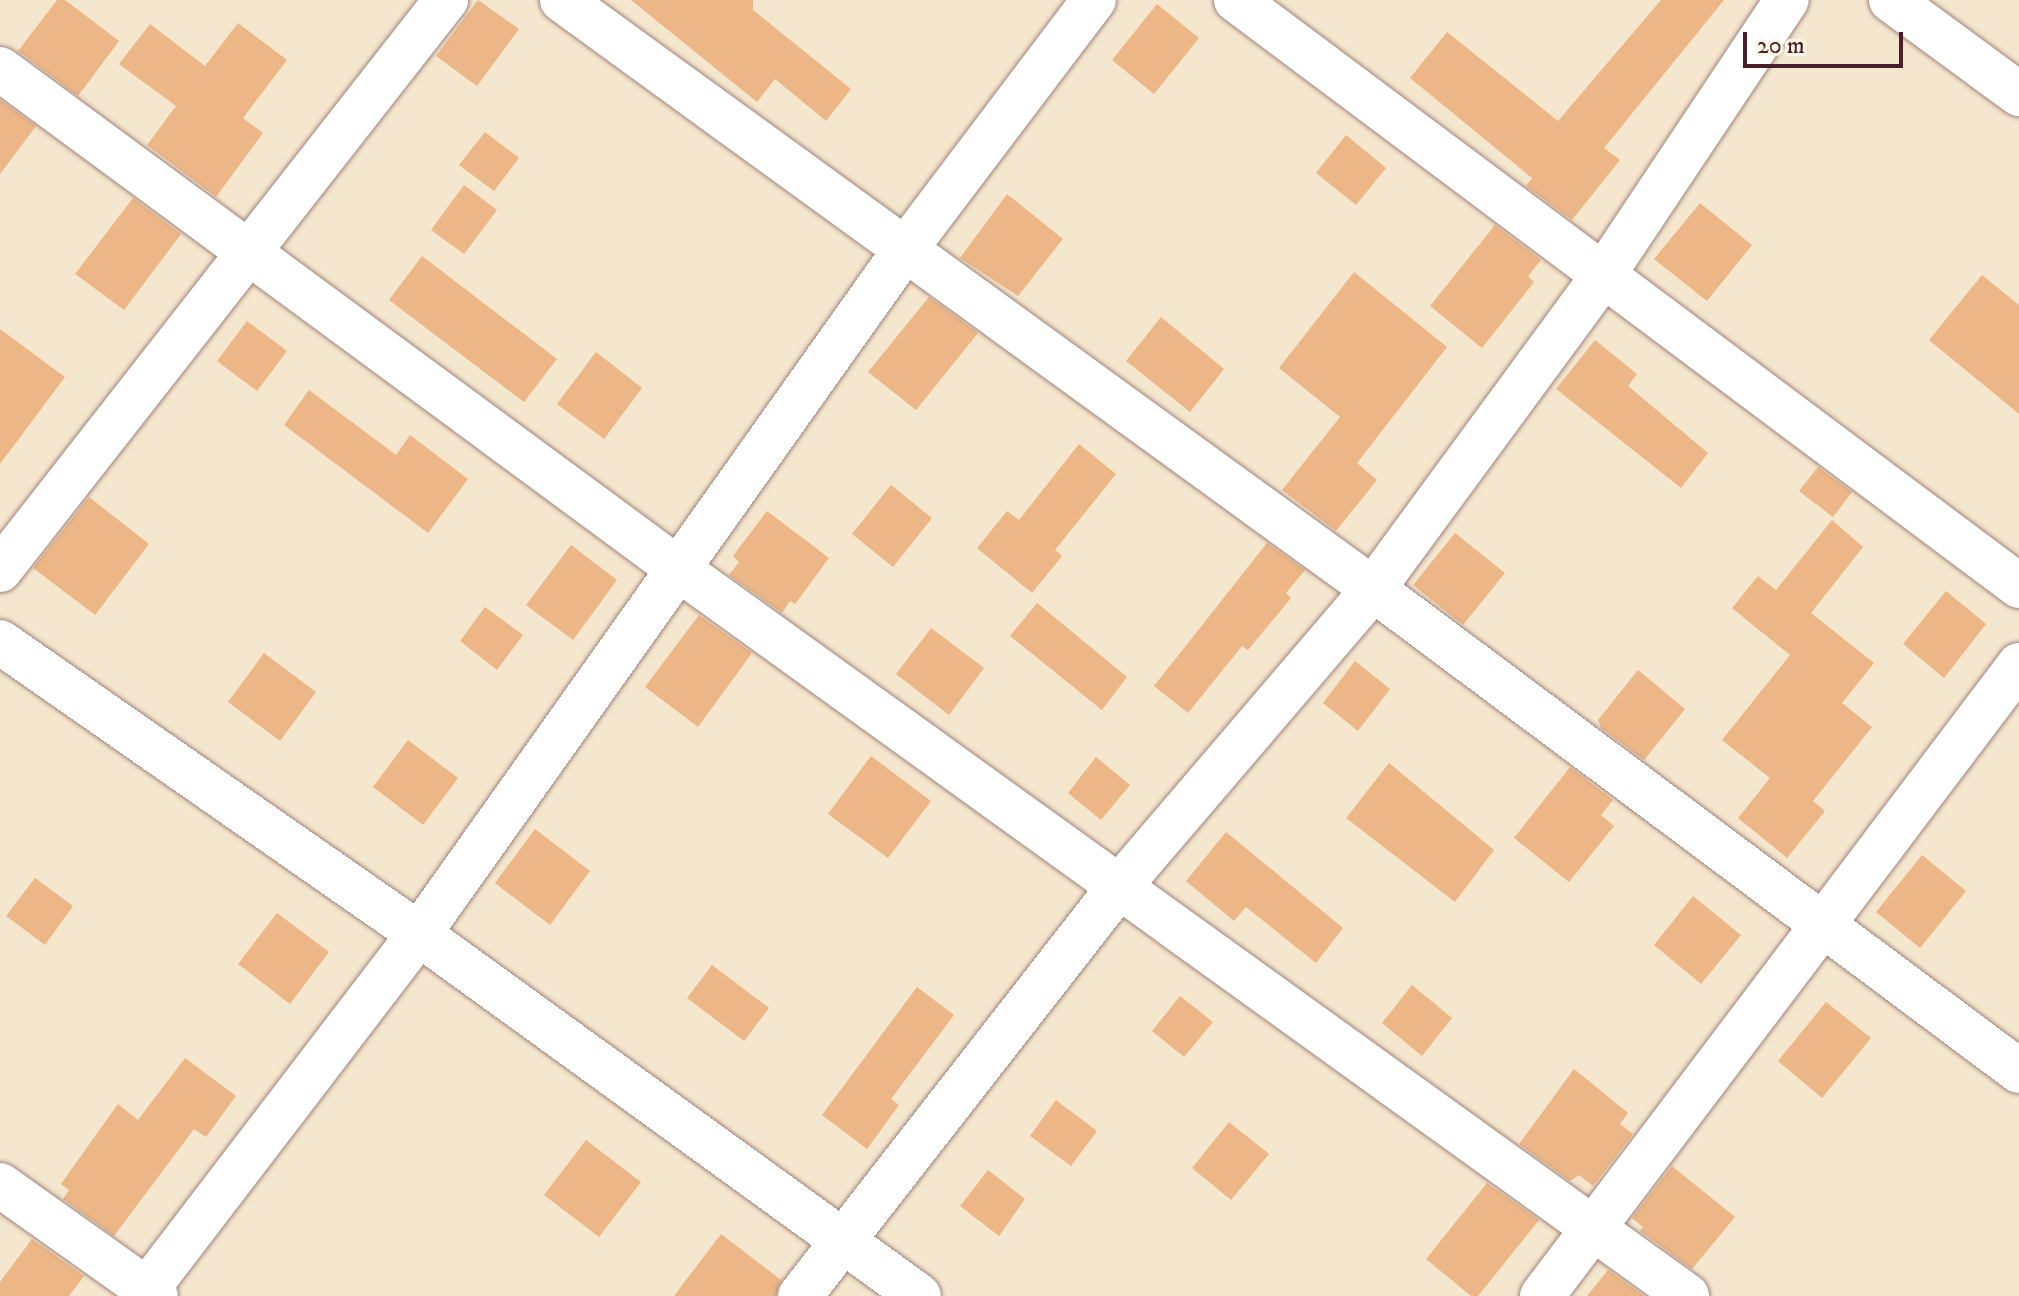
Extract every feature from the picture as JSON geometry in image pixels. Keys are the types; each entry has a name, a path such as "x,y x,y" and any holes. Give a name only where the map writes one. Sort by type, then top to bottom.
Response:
{"street":[{"path":"0,570 446,0"},
{"path":"562,0 1373,589 2019,1071"},
{"path":"0,1185 148,1294 419,934 904,251 1094,0"},
{"path":"1236,0 1602,277 2019,586"},
{"path":"800,1296 1118,888 1373,589 1602,277 1787,0"},
{"path":"1891,0 2019,94"},
{"path":"0,69 251,251 677,568 1687,1296"},
{"path":"0,642 419,934 919,1296"},
{"path":"1542,1296 2019,665"}],"building":[{"path":"57,0 65,0 119,41 78,96 18,51"},
{"path":"478,0 519,29 477,86 436,56"},
{"path":"631,0 753,0 753,10 851,89 826,121 775,79 757,102"},
{"path":"1661,0 1724,0 1604,148 1620,160 1572,220 1526,186 1532,178 1410,78 1447,32 1558,121"},
{"path":"1157,4 1199,38 1154,94 1112,60"},
{"path":"238,23 287,60 243,118 263,133 216,197 147,145 176,106 119,64 150,24 205,66"},
{"path":"0,100 36,126 0,174"},
{"path":"485,132 519,158 494,191 459,165"},
{"path":"1346,135 1386,168 1356,205 1316,173"},
{"path":"464,185 497,210 464,254 431,230"},
{"path":"1007,194 1063,239 1018,296 960,258"},
{"path":"133,198 181,234 124,310 75,274"},
{"path":"1700,203 1752,245 1707,301 1654,259"},
{"path":"1495,225 1541,260 1528,276 1534,282 1482,348 1430,306"},
{"path":"422,256 557,359 524,402 389,300"},
{"path":"1354,272 1447,347 1357,463 1377,480 1336,531 1282,490 1340,417 1279,368"},
{"path":"1982,275 2019,305 2019,414 1929,340"},
{"path":"929,297 978,333 916,410 868,372"},
{"path":"1161,317 1224,369 1190,412 1126,361"},
{"path":"247,321 287,351 257,391 217,361"},
{"path":"0,329 65,377 0,464"},
{"path":"1595,340 1637,374 1628,386 1708,453 1681,488 1556,389"},
{"path":"596,352 642,388 604,439 557,404"},
{"path":"309,390 396,455 410,435 468,479 428,533 284,425"},
{"path":"1079,444 1116,474 1055,550 1062,556 1032,593 977,548 1007,511 1019,520"},
{"path":"1818,467 1852,492 1833,517 1799,491"},
{"path":"891,485 932,518 893,567 852,534"},
{"path":"89,497 149,544 95,615 33,568"},
{"path":"767,511 829,558 795,604 790,601 782,613 729,575 739,562 733,556"},
{"path":"1832,520 1863,547 1811,613 1874,663 1842,703 1872,727 1813,801 1825,811 1787,858 1738,818 1770,778 1722,740 1790,655 1732,608 1758,576 1776,590"},
{"path":"1455,533 1505,573 1463,625 1413,585"},
{"path":"1267,543 1305,570 1286,593 1291,598 1248,650 1242,646 1188,713 1154,686"},
{"path":"571,545 617,580 573,640 526,605"},
{"path":"1946,591 1986,624 1944,678 1903,644"},
{"path":"1037,603 1127,677 1102,710 1010,636"},
{"path":"485,607 523,635 497,670 460,641"},
{"path":"699,615 752,653 698,727 645,687"},
{"path":"931,628 984,668 949,715 896,674"},
{"path":"264,653 316,692 280,741 228,702"},
{"path":"1355,661 1390,689 1358,731 1323,703"},
{"path":"1638,670 1685,709 1644,760 1601,728 1598,720"},
{"path":"408,740 458,778 423,825 373,787"},
{"path":"871,756 931,801 888,858 828,814"},
{"path":"1096,757 1130,785 1101,820 1068,793"},
{"path":"1389,763 1494,850 1455,902 1346,818"},
{"path":"1570,767 1613,800 1601,815 1614,826 1569,882 1514,838"},
{"path":"535,829 590,871 550,925 495,883"},
{"path":"1226,832 1343,928 1316,963 1246,907 1234,921 1186,881"},
{"path":"1922,855 1966,891 1920,948 1876,912"},
{"path":"35,878 73,906 45,945 6,916"},
{"path":"1693,896 1741,935 1701,984 1654,945"},
{"path":"277,913 329,952 290,1004 238,964"},
{"path":"712,965 769,1008 744,1041 687,998"},
{"path":"1412,985 1452,1018 1422,1056 1382,1023"},
{"path":"917,987 954,1015 891,1099 899,1105 867,1149 822,1115"},
{"path":"1180,996 1213,1022 1184,1057 1152,1031"},
{"path":"1826,1002 1871,1038 1822,1098 1778,1061"},
{"path":"185,1058 236,1096 206,1137 194,1129 114,1236 63,1199 69,1190 61,1184 118,1104 138,1120"},
{"path":"1574,1069 1628,1113 1620,1124 1633,1134 1593,1186 1579,1175 1570,1181 1519,1144"},
{"path":"1056,1100 1097,1131 1071,1166 1030,1136"},
{"path":"1229,1122 1269,1154 1231,1200 1192,1168"},
{"path":"586,1140 641,1182 599,1237 544,1195"},
{"path":"1672,1166 1735,1217 1692,1269 1640,1231 1643,1227 1632,1218"},
{"path":"988,1170 1025,1199 999,1236 960,1206"},
{"path":"1487,1183 1539,1220 1478,1296 1471,1296 1426,1259"},
{"path":"721,1234 781,1280 776,1296 674,1296"},
{"path":"32,1239 84,1276 69,1296 0,1296 0,1282"},
{"path":"1608,1270 1644,1296 1587,1296"}]}
